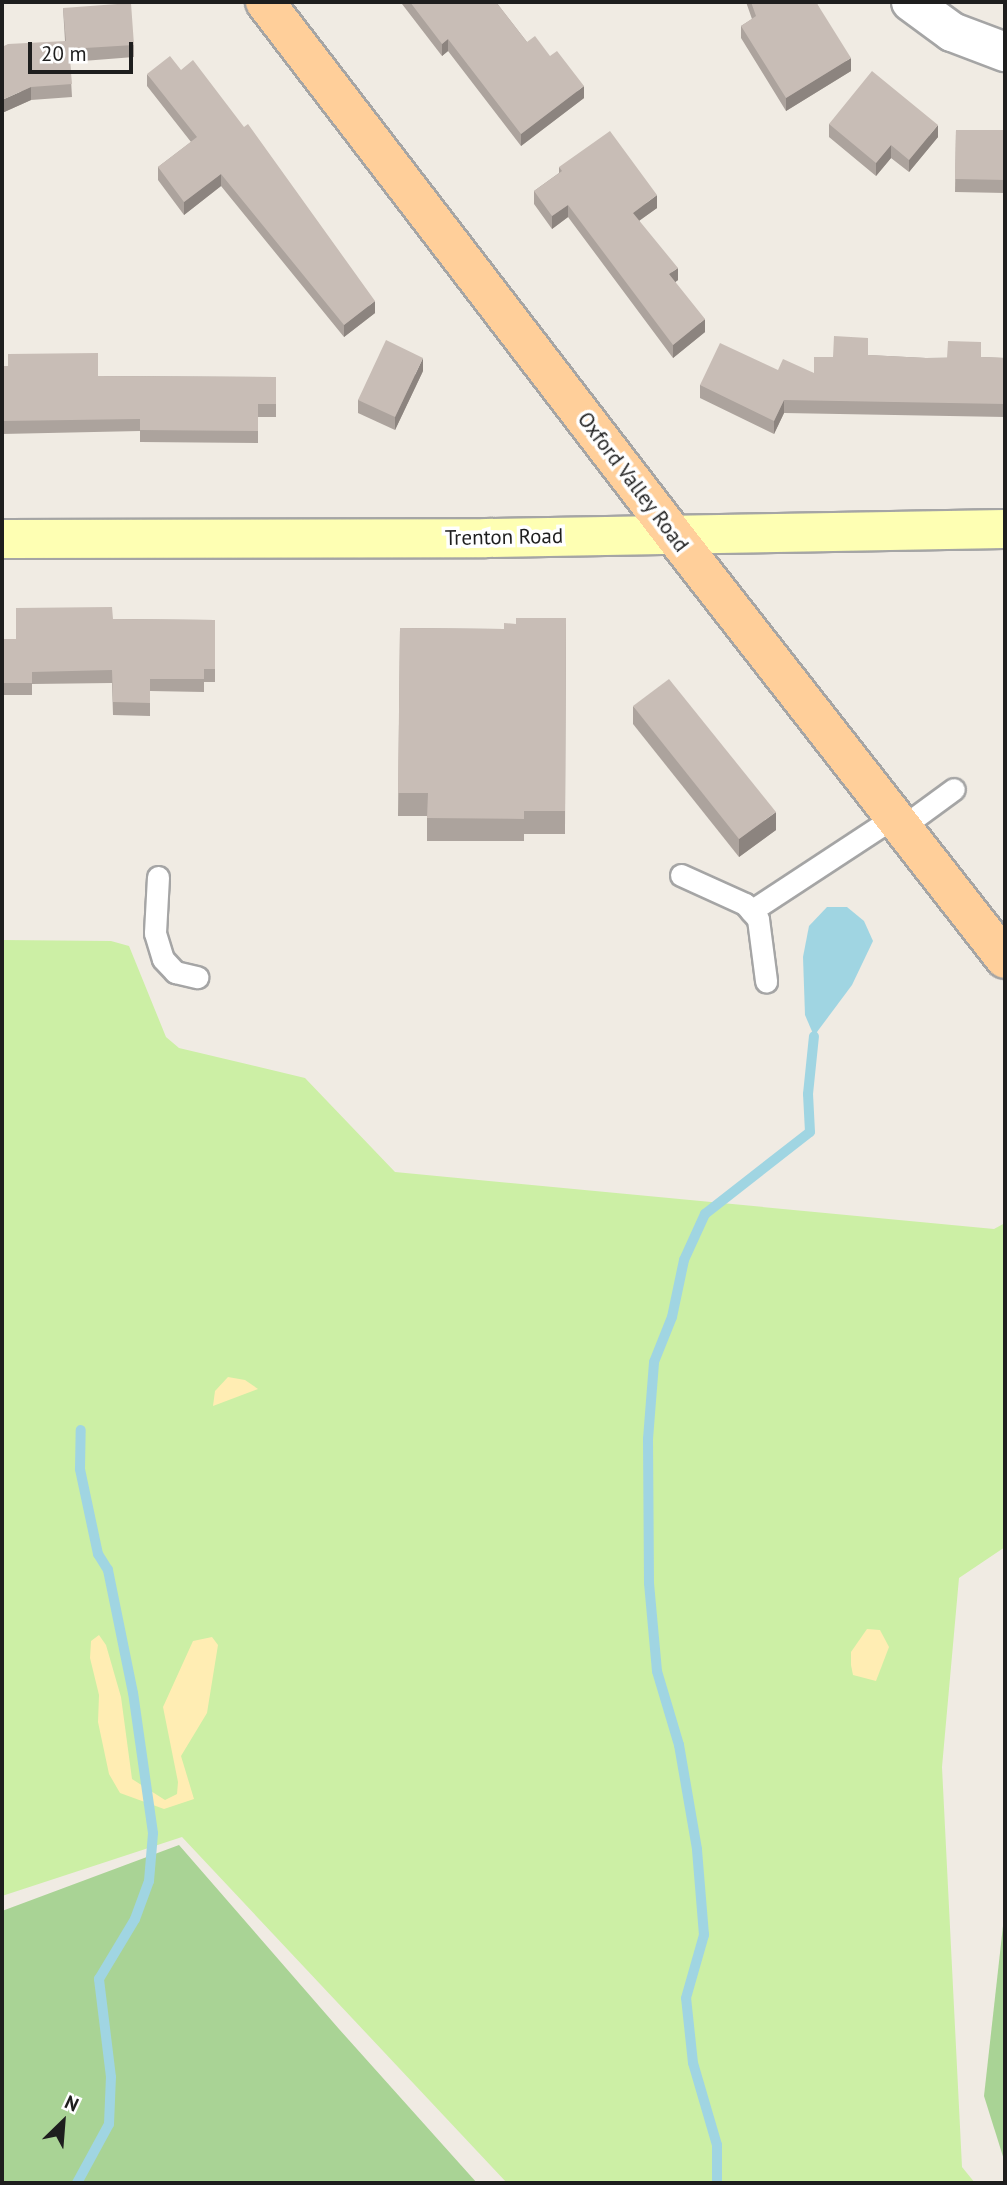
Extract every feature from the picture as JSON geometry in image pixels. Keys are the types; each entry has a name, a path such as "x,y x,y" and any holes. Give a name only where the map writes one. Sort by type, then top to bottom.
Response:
{"main road":[{"name":"Oxford Valley Road","path":"265,2 673,534 1005,959"},
{"name":"Trenton Road","path":"2,539 1005,529"}],"street":[{"path":"911,2 952,32 1005,52"}],"lane":[{"path":"751,911 954,789"},
{"path":"681,875 720,890 751,911 763,941 766,981"},
{"path":"158,877 155,933 163,959 175,972 197,977"}],"green space":[{"path":"2,940 111,941 129,946 166,1037 179,1048 305,1078 395,1172 994,1229 1005,1223 1005,1547 959,1578 942,1767 962,2167 975,2183 507,2183 182,1837 2,1896"},
{"path":"179,1845 477,2183 2,2183 2,1911"},
{"path":"1005,1908 1005,2163 984,2096"}],"sand":[{"path":"228,1377 245,1380 258,1389 213,1406 215,1391"},
{"path":"867,1629 880,1630 889,1647 876,1681 853,1675 851,1665 851,1652"},
{"path":"99,1635 106,1645 121,1697 132,1779 165,1800 177,1794 178,1782 163,1707 193,1641 212,1637 218,1645 207,1713 181,1756 194,1799 164,1809 120,1793 109,1774 98,1722 99,1695 90,1658 91,1641"}],"water":[{"path":"827,907 847,907 864,921 873,941 852,985 814,1036 805,1015 803,957 809,926"}],"building":[{"path":"410,2 496,2 527,42 535,36 550,56 557,51 584,86 521,134 448,39 442,44"},
{"path":"751,2 816,2 851,58 786,98 741,26 756,16"},
{"path":"131,3 134,45 69,49 72,84 31,87 2,100 2,47 8,44 66,41 63,8"},
{"path":"170,56 181,70 193,60 244,127 248,124 375,301 344,325 221,174 184,202 158,167 197,137 147,74"},
{"path":"872,71 938,125 909,160 891,145 876,163 829,124"},
{"path":"956,130 1005,130 1005,180 955,179"},
{"path":"610,131 657,195 633,213 678,268 669,274 705,319 673,345 568,205 552,216 534,191 562,171 559,167"},
{"path":"834,336 868,338 868,355 926,358 947,358 948,341 981,342 981,357 1005,358 1005,404 784,400 774,421 700,385 720,343 778,370 783,359 814,373 814,357 833,357"},
{"path":"386,340 423,358 395,417 358,400"},
{"path":"98,353 98,376 276,377 276,404 258,404 258,431 140,430 140,419 2,421 2,366 8,366 8,354"},
{"path":"112,607 113,619 215,620 215,669 204,669 204,679 150,679 150,703 113,702 112,670 32,672 32,683 2,683 2,639 16,639 16,608"},
{"path":"516,618 566,618 565,811 524,811 524,819 427,818 428,793 398,793 400,628 504,629 504,623 516,624"},
{"path":"669,679 776,812 739,839 633,706"}],"waterway":[{"path":"717,2183 717,2145 693,2063 686,1998 704,1935 697,1849 679,1745 657,1671 649,1583 648,1439 654,1362 672,1317 684,1260 705,1214 810,1132 808,1094 814,1036"},
{"path":"77,2183 109,2124 111,2077 99,1979 135,1919 149,1881 153,1833 133,1693 108,1570 98,1554 80,1469 81,1430"}]}
